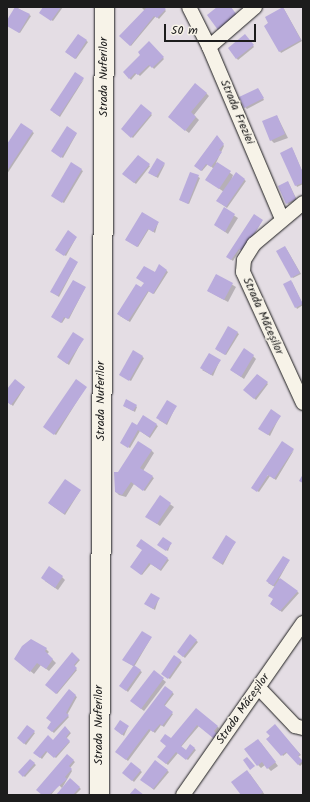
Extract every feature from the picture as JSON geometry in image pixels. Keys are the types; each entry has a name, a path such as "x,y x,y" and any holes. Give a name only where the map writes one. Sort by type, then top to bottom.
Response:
{"main road":[{"name":"Strada Nuferilor","path":"99,795 104,7"}],"street":[{"name":"Strada Freziei","path":"189,7 209,47 282,218"},
{"path":"209,47 255,7"},
{"name":"Strada Măceșilor","path":"303,203 282,218 254,244 244,260 243,272 303,402"},
{"name":"Strada Măceșilor","path":"184,795 303,622"},
{"path":"258,687 295,726 303,728"}],"building":[{"path":"15,7 30,14 19,33 7,26 7,20"},
{"path":"43,7 61,7 51,21 39,13"},
{"path":"147,7 163,7 166,9 157,18 154,16 130,46 119,36"},
{"path":"217,7 231,7 237,15 218,30 207,15"},
{"path":"283,7 301,40 279,52 264,26 268,23 265,17"},
{"path":"78,34 87,40 75,59 65,52"},
{"path":"245,34 254,45 236,59 228,48"},
{"path":"149,41 164,57 152,68 149,65 138,75 135,73 129,79 123,72 140,55 138,52"},
{"path":"75,72 84,78 59,116 50,110"},
{"path":"195,83 207,93 191,112 196,117 185,131 168,117"},
{"path":"258,88 264,98 244,108 239,97"},
{"path":"141,104 152,113 131,138 121,129"},
{"path":"277,115 285,134 270,141 262,121"},
{"path":"21,123 33,131 7,171 7,144"},
{"path":"67,126 77,133 61,158 51,151"},
{"path":"217,135 224,144 219,150 222,152 211,167 206,164 201,171 194,166"},
{"path":"292,147 303,173 303,183 295,186 280,153"},
{"path":"138,155 150,164 134,183 122,174"},
{"path":"157,158 165,163 156,177 148,173"},
{"path":"71,162 82,169 62,203 51,196"},
{"path":"217,162 231,171 219,189 205,180"},
{"path":"190,172 199,175 188,204 179,200"},
{"path":"236,172 245,179 226,207 216,201"},
{"path":"288,181 296,199 286,204 278,186"},
{"path":"224,207 235,214 225,232 214,225"},
{"path":"142,212 159,222 153,232 148,229 137,247 125,240"},
{"path":"254,214 263,220 243,251 239,249 231,260 226,257"},
{"path":"68,230 77,237 64,256 55,250"},
{"path":"285,246 300,273 291,278 276,251"},
{"path":"70,257 78,262 58,296 50,292"},
{"path":"159,264 167,270 153,294 148,291 128,321 117,314 136,284 141,287 144,283 136,278 144,266 155,272"},
{"path":"216,274 233,283 224,300 207,291"},
{"path":"73,280 86,287 68,319 64,317 61,323 51,317"},
{"path":"291,280 303,304 295,308 283,284"},
{"path":"228,326 238,332 225,355 215,349"},
{"path":"73,332 84,339 67,364 57,357"},
{"path":"244,348 254,355 241,377 230,370"},
{"path":"133,350 143,356 129,381 119,375"},
{"path":"209,353 221,360 211,375 200,368"},
{"path":"257,374 268,382 254,399 243,390"},
{"path":"15,379 25,387 11,405 7,402 7,389"},
{"path":"76,379 87,387 54,435 43,427"},
{"path":"126,399 137,405 133,411 123,406"},
{"path":"167,400 177,406 166,424 156,418"},
{"path":"271,409 281,416 268,435 258,429"},
{"path":"143,415 157,424 149,437 138,430 128,448 120,443 132,422 137,425"},
{"path":"138,441 152,450 140,468 153,476 143,491 131,482 122,495 115,492 114,472 118,472"},
{"path":"282,441 294,449 274,479 268,475 257,492 251,488"},
{"path":"303,474 303,483 299,481"},
{"path":"65,479 81,490 64,514 48,503"},
{"path":"160,495 171,503 157,524 145,517"},
{"path":"226,535 236,542 222,564 212,558"},
{"path":"163,537 172,543 166,551 157,545"},
{"path":"141,539 168,558 160,570 149,563 141,575 130,567 142,550 136,546"},
{"path":"283,556 290,560 273,586 266,581"},
{"path":"49,566 63,576 55,588 41,578"},
{"path":"280,578 298,591 280,611 270,604 273,599 268,596"},
{"path":"151,593 160,598 153,609 144,604"},
{"path":"142,631 152,637 133,666 122,660"},
{"path":"190,634 197,640 183,657 177,652"},
{"path":"31,639 47,648 45,651 53,659 46,669 37,663 30,672 14,659 22,646"},
{"path":"72,652 79,659 74,665 77,668 56,694 45,685"},
{"path":"174,655 181,660 168,679 161,674"},
{"path":"134,665 141,670 126,691 119,686"},
{"path":"154,670 164,678 141,709 130,701"},
{"path":"165,686 173,692 164,705 173,712 162,726 160,724 153,732 149,729 126,760 115,752"},
{"path":"69,689 76,695 66,713 69,715 52,732 47,728 51,722 46,718"},
{"path":"196,708 218,726 214,731 217,734 213,738 197,725 181,746 186,750 190,744 195,748 186,760 176,752 166,764 157,757 166,746 160,741 165,734 171,738"},
{"path":"120,720 129,726 122,735 114,729"},
{"path":"275,724 300,754 298,756 303,761 298,765 286,752 281,756 266,739 270,736 266,732"},
{"path":"27,725 35,731 24,744 17,738"},
{"path":"65,726 70,732 66,737 70,741 54,758 46,751 40,758 33,753 48,735 53,740"},
{"path":"258,739 276,762 267,769 262,762 257,766 244,749"},
{"path":"67,754 74,760 69,766 72,769 65,777 67,779 49,795 42,795 36,790"},
{"path":"247,757 255,766 250,770 243,760"},
{"path":"30,759 35,763 23,777 18,772"},
{"path":"155,760 168,770 153,789 140,780"},
{"path":"131,762 141,770 132,781 122,773"},
{"path":"247,770 263,792 259,795 241,795 231,782"},
{"path":"70,778 80,787 73,795 56,795"},
{"path":"135,788 144,795 129,795"}]}
